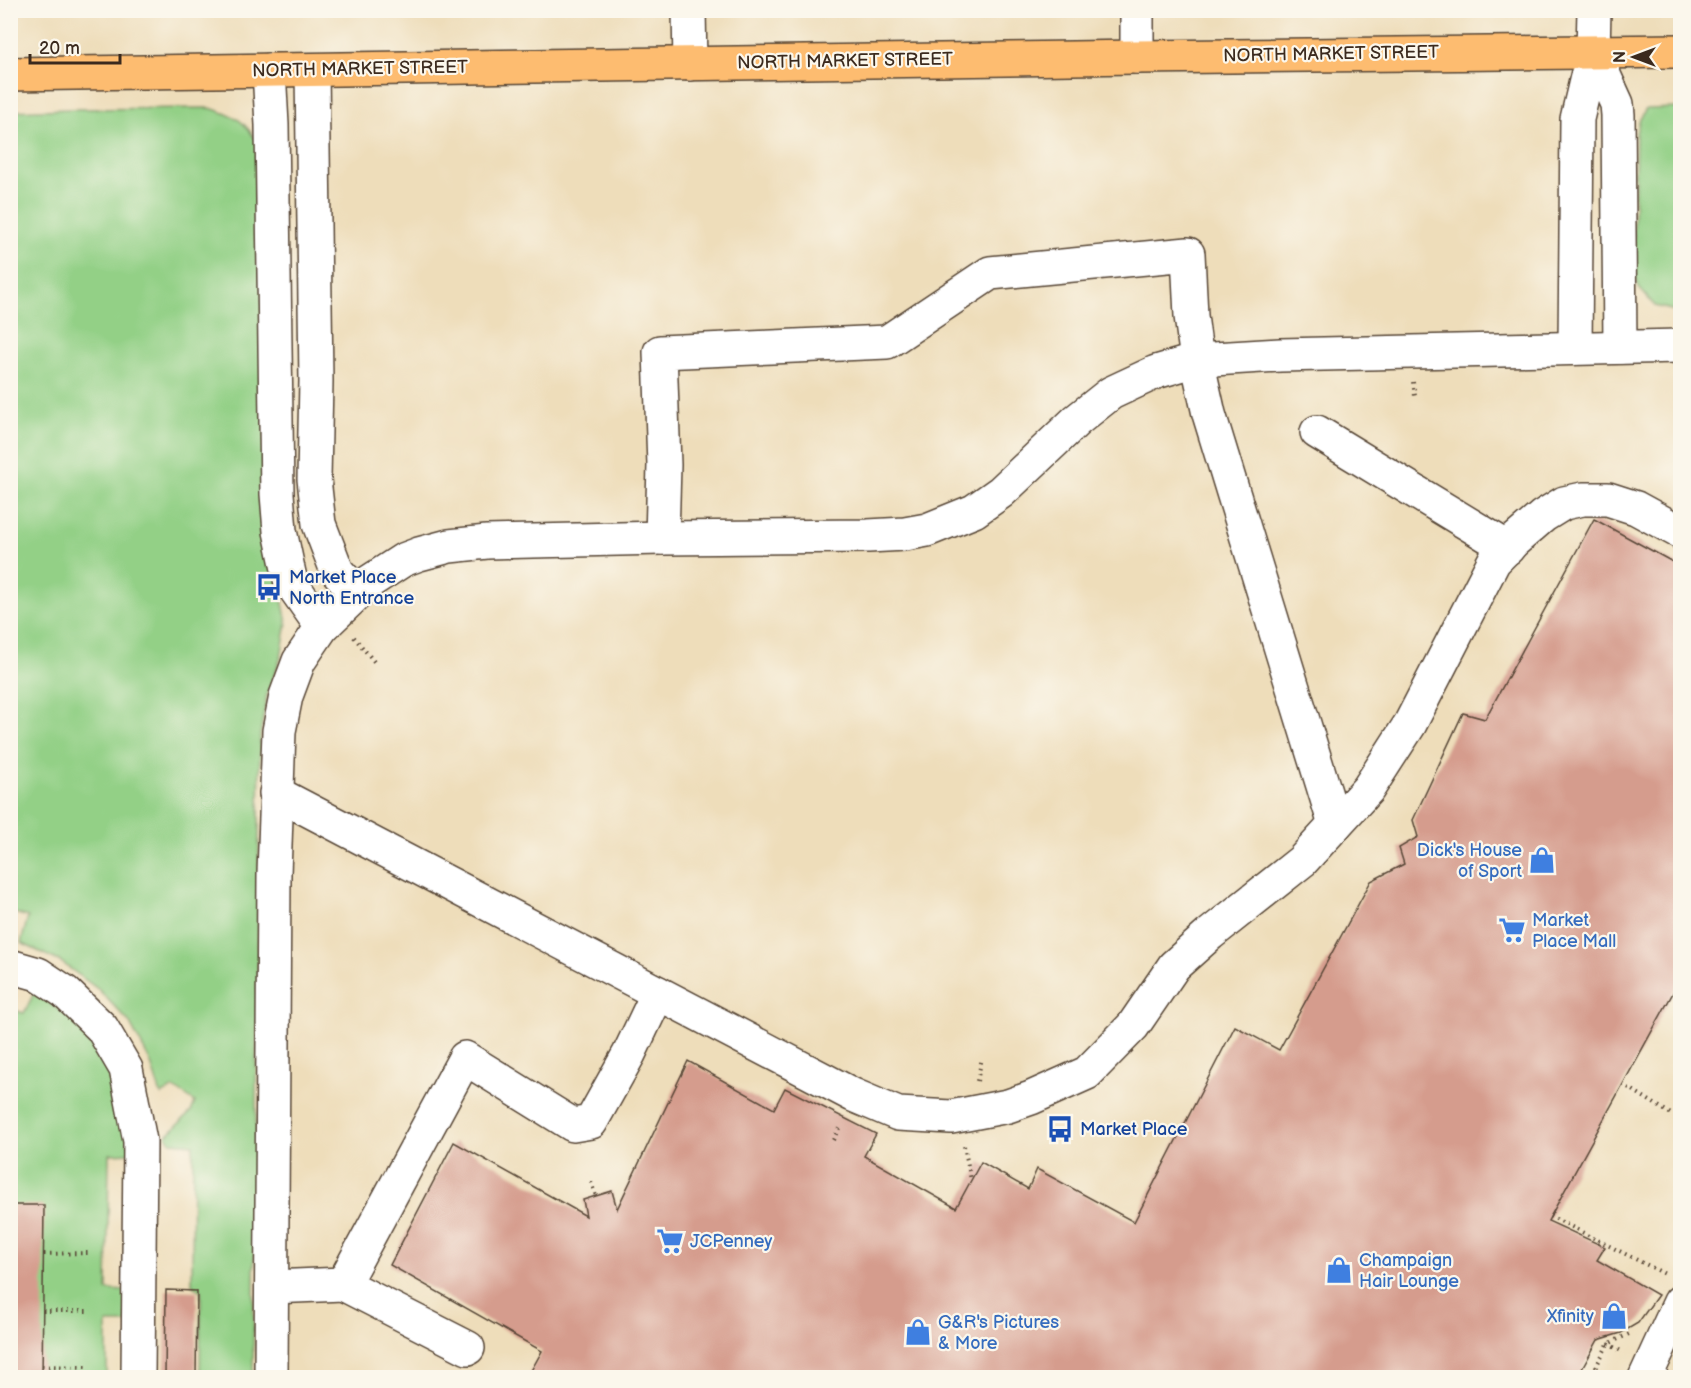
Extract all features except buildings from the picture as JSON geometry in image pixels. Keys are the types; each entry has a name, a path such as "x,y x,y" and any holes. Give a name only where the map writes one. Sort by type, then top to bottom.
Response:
{"main road":[{"name":"NORTH MARKET STREET","path":"10,74 1680,51"}],"street":[{"path":"689,10 690,64"},
{"path":"1137,10 1137,57"},
{"path":"1575,348 1576,119 1593,51 1594,10"},
{"path":"1593,51 1617,104 1620,347"},
{"path":"269,70 272,125 277,494 280,531 291,583 322,627"},
{"path":"312,70 316,381 314,479 319,524 337,571 357,593"},
{"path":"662,538 664,465 660,352 887,342 990,273 1188,254 1191,316 1197,360 1209,414 1335,825"},
{"path":"271,1377 276,793 279,731 286,696 298,661 322,627 357,593 403,560 449,546 487,542 868,536 905,534 937,527 974,511 1002,492 1077,420 1111,393 1156,372 1197,360 1280,355 1680,346"},
{"path":"1317,432 1508,548"},
{"path":"276,793 853,1095 898,1114 951,1117 1008,1106 1087,1073 1133,1026 1174,966 1210,934 1302,861 1368,789 1387,762 1410,724 1494,561 1543,516 1564,503 1584,499 1608,499 1626,505 1680,532"},
{"path":"10,966 38,974 65,992 102,1028 126,1070 140,1141 138,1377"},
{"path":"343,1284 465,1058 573,1125 591,1122 629,1054 658,993"},
{"path":"272,1287 343,1284 468,1348"},
{"path":"1638,1367 1676,1290"}],"path":[{"path":"1413,382 1415,396"},
{"path":"977,1085 982,1058"},
{"path":"1623,1084 1671,1114"},
{"path":"833,1140 839,1128"},
{"path":"964,1146 971,1180"},
{"path":"591,1182 596,1196"},
{"path":"1550,1216 1676,1290"},
{"path":"44,1254 89,1253"},
{"path":"43,1311 89,1311"},
{"path":"1581,1370 1593,1377 1608,1344 1636,1331"},
{"path":"1608,1344 1638,1367"},
{"path":"42,1366 88,1367"}],"green space":[{"path":"210,108 240,121 259,146 265,443 262,526 276,571 287,622 281,657 267,694 260,735 253,1377 200,1377 201,1291 192,1285 193,1144 171,1142 166,1136 191,1112 195,1102 174,1088 161,1095 150,1061 129,1022 99,990 61,962 21,943 28,917 11,912 10,111"},
{"path":"1680,108 1680,312 1655,306 1639,288 1633,268 1636,133 1640,119 1646,109"},
{"path":"34,993 65,1013 91,1036 107,1059 131,1153 109,1154 107,1290 129,1291 127,1323 107,1323 107,1377 11,1377 10,1009 24,1013"}],"place":[{"name":"Market Place North Entrance","path":"269,587"},
{"name":"Dick's House of Sport","path":"1542,860"},
{"name":"Market Place Mall","path":"1512,930"},
{"name":"Market Place","path":"1060,1129"},
{"name":"JCPenney","path":"670,1241"},
{"name":"Champaign Hair Lounge","path":"1339,1270"},
{"name":"Xfinity","path":"1614,1316"},
{"name":"G&R's Pictures & More","path":"918,1332"}]}
